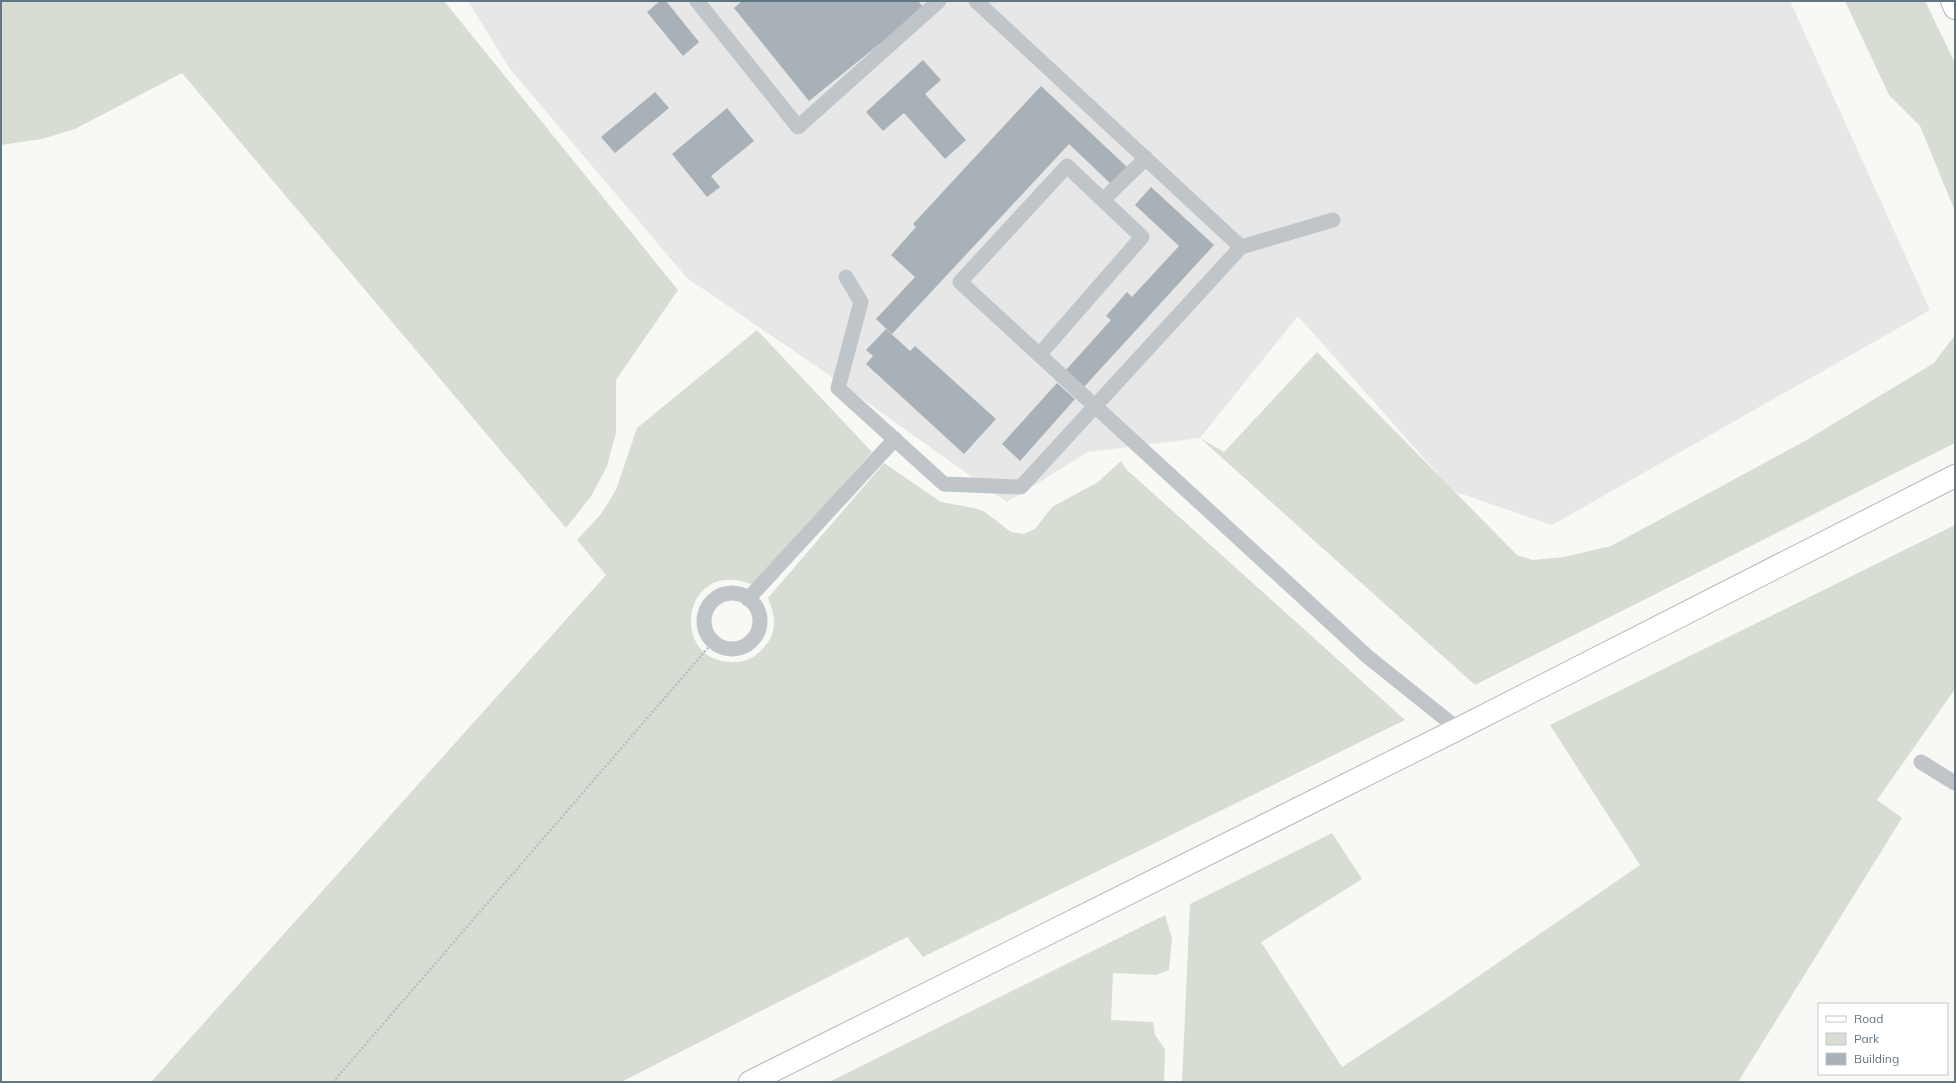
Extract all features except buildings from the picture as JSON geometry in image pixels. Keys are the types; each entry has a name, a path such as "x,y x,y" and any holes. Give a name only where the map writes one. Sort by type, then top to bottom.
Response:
{"main road":[{"path":"1952,1 1955,8"},
{"path":"750,1082 1458,729 1955,476"}],"lane":[{"path":"697,1 798,127 939,1"},
{"path":"976,1 1241,247"},
{"path":"1103,200 1146,158"},
{"path":"1039,355 1142,238 1067,166 960,282 1039,355 1368,657 1458,729"},
{"path":"846,277 861,302 838,388 944,484 1021,487 1241,247 1333,220"},
{"path":"748,599 895,439"},
{"path":"730,593 739,594 748,599 755,606 759,614 760,623 753,640 738,649 729,649 713,642 704,628 706,608 712,600 720,595 730,593"},
{"path":"1921,762 1955,783"}],"path":[{"path":"333,1082 713,642"}],"shaded area":[{"path":"468,1 1790,1 1930,310 1552,525 1453,491 1298,316 1200,438 1088,452 1007,502 819,368 687,278 510,69"}],"green space":[{"path":"1,1 444,1 678,290 616,380 616,433 607,466 592,495 566,528 182,73 75,129 42,139 1,145"},
{"path":"1845,1 1925,1 1955,63 1955,211 1920,126 1889,95"},
{"path":"757,330 872,452 754,585 730,580 711,584 698,596 692,612 692,629 698,645 711,657 731,662 746,660 754,656 765,646 774,629 774,617 768,598 884,463 941,502 974,508 985,512 1011,532 1024,534 1035,529 1052,507 1098,482 1121,461 1126,469 1405,720 923,957 907,937 621,1082 151,1082 606,575 577,540 601,514 616,490 637,428"},
{"path":"1955,335 1955,443 1475,685 1200,438 1224,452 1317,352 1517,555 1533,560 1564,557 1611,546 1805,441 1934,363"},
{"path":"1955,525 1955,689 1877,800 1902,818 1738,1082 1182,1082 1190,904 1332,833 1362,879 1261,942 1342,1067 1435,1006 1640,865 1550,725"},
{"path":"1165,915 1172,938 1169,970 1156,975 1113,973 1111,1020 1153,1022 1155,1035 1165,1049 1164,1082 829,1082"}]}
